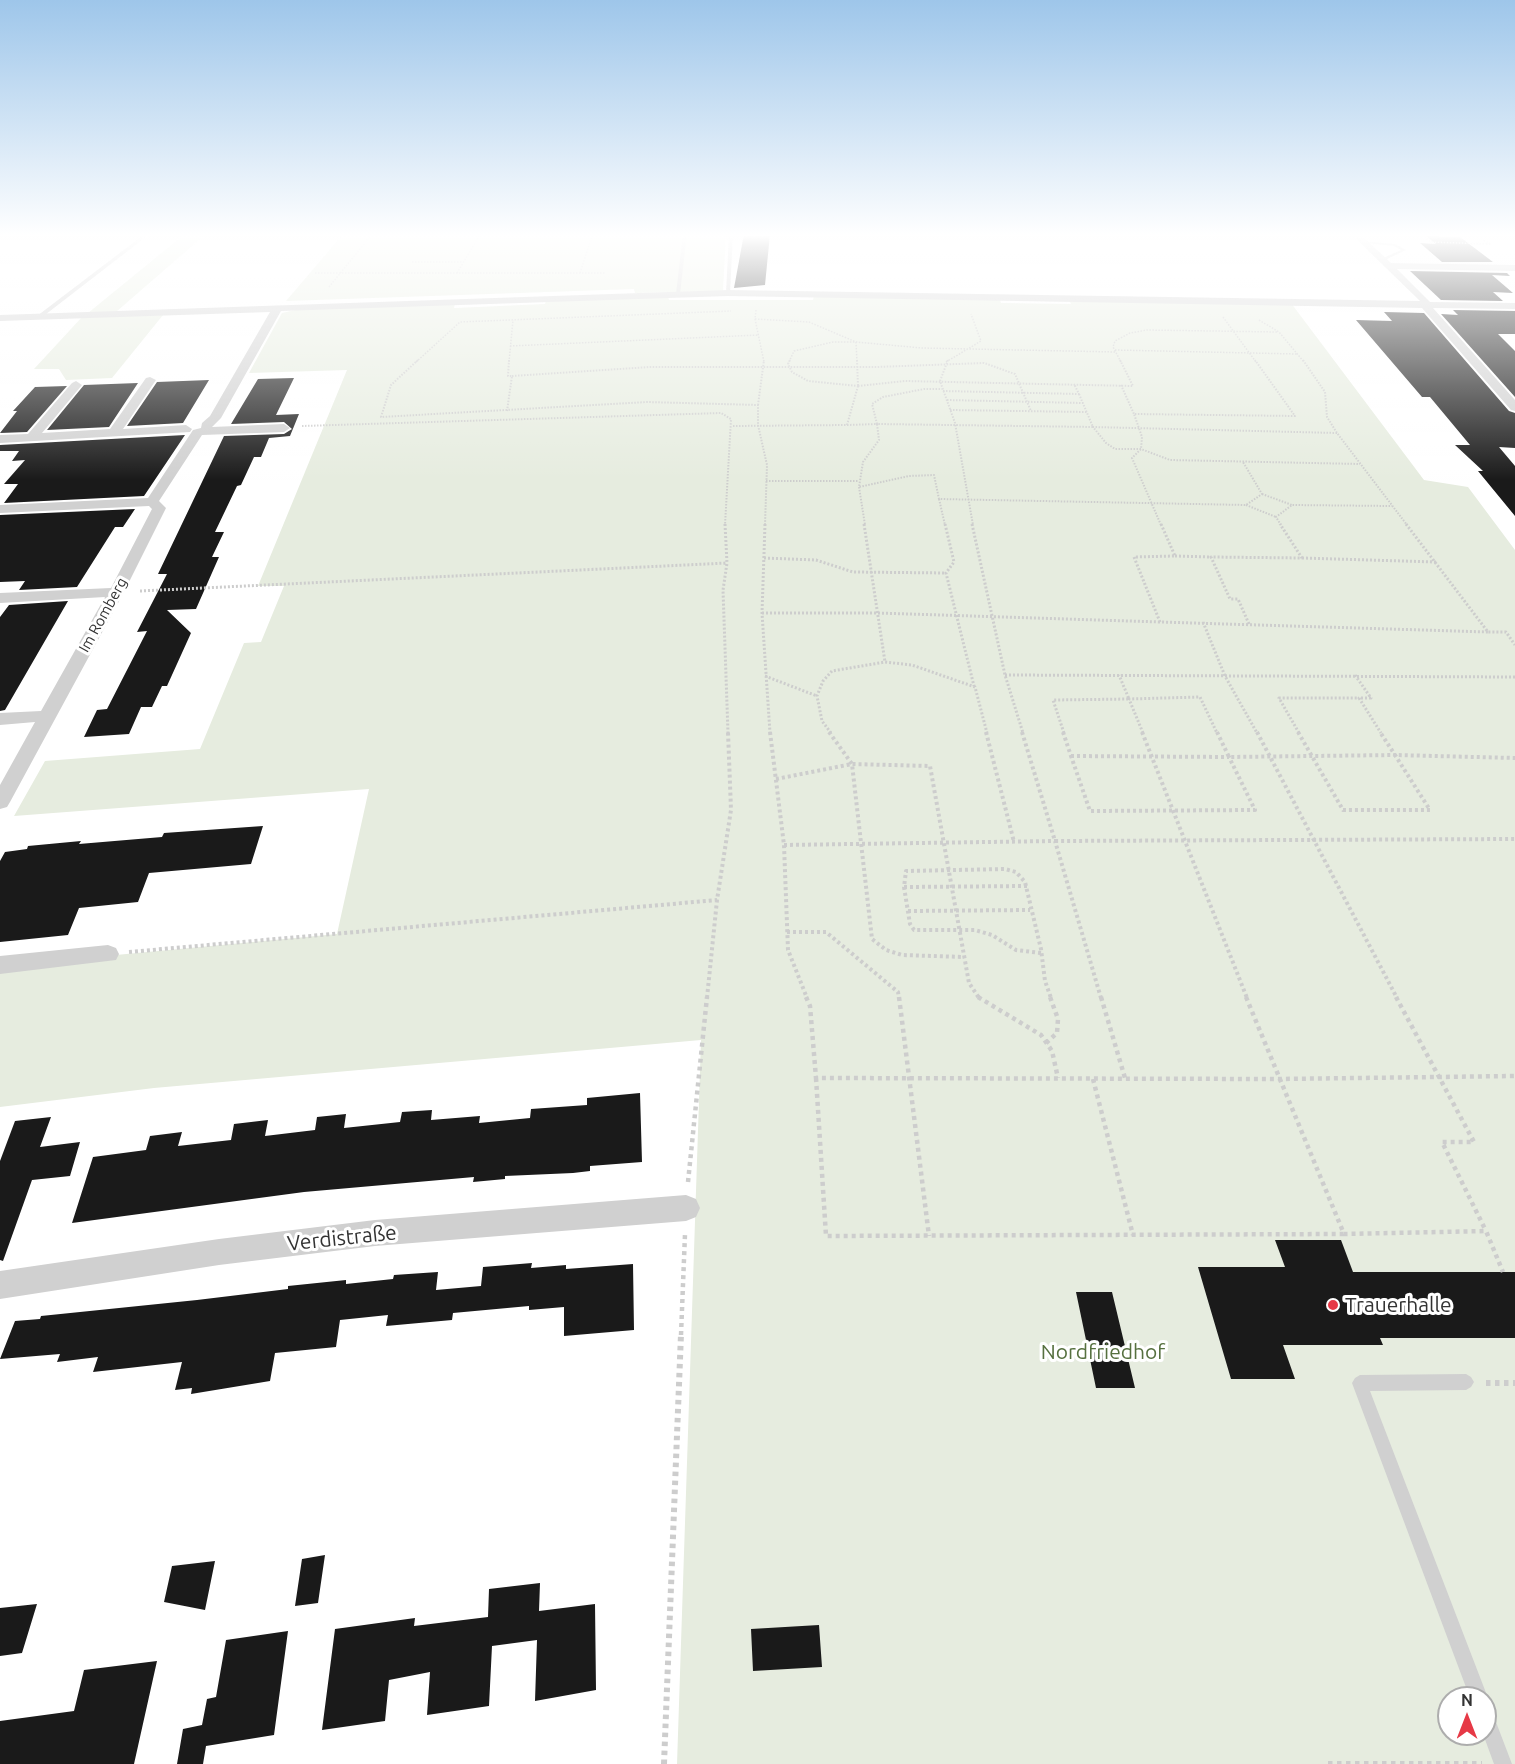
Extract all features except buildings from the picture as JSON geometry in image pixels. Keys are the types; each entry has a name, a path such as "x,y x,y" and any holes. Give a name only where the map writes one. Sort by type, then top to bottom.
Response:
{"street":[{"path":"0,318 89,315"},
{"name":"Im Romberg","path":"0,802 116,592 159,508 152,502 198,430 215,418 273,315"},
{"path":"1434,315 1515,407"},
{"path":"114,432 150,381"},
{"path":"31,438 76,384"},
{"path":"0,439 99,436 114,432 284,428"},
{"path":"0,510 152,502"},
{"path":"0,598 116,592"},
{"path":"0,718 47,716"},
{"path":"0,965 108,954"},
{"name":"Verdistraße","path":"0,1285 219,1252 375,1233 686,1208"}],"lane":[{"path":"1466,1382 1360,1383 1474,1686"},
{"path":"1496,1746 1503,1764"}],"path":[{"path":"371,426 381,417 391,385 460,321 676,315"},
{"path":"755,315 765,365 758,405 758,425 766,465 762,613 765,676 784,845 788,950 810,1006 826,1236 1344,1234 1486,1231"},
{"path":"972,315 981,341 945,363 940,381 955,423 967,499 1005,675 1125,1078"},
{"path":"1134,414 1295,416 1221,315"},
{"path":"755,319 809,322 856,342"},
{"path":"1255,319 1268,323 1298,354 1325,392 1327,417 1337,433 1488,632"},
{"path":"513,320 507,376 650,367 765,365 859,367 984,363 999,366 1015,374 1021,383 1031,411"},
{"path":"788,365 792,372 808,381 858,386 905,381 940,381 1133,386 1115,351 1115,341 1130,333 1147,330 1279,332"},
{"path":"510,346 759,336"},
{"path":"788,365 794,351 832,342 966,350 1298,354"},
{"path":"847,424 855,404 858,386 859,367 856,342"},
{"path":"507,411 512,376"},
{"path":"1074,384 1093,427 1106,443 1115,449 1141,449 1170,460 1360,464"},
{"path":"1121,385 1139,427 1141,449"},
{"path":"885,663 859,487 863,462 879,440 872,404 883,397 924,389 1079,394"},
{"path":"947,400 1083,403"},
{"path":"381,417 647,402 758,405"},
{"path":"950,410 1087,412"},
{"path":"284,428 721,413 729,415 733,426 730,432 725,529 727,563 723,590 731,810 717,900 686,1208 664,1764"},
{"path":"733,426 955,423 1337,433"},
{"path":"1141,449 1132,458 1175,556"},
{"path":"1243,462 1262,494 1292,505 1392,506"},
{"path":"859,487 909,476 934,475 954,562 946,573"},
{"path":"766,481 859,481"},
{"path":"1246,505 1262,494"},
{"path":"939,499 1246,505 1276,517 1302,558"},
{"path":"1276,517 1292,505"},
{"path":"1161,622 1134,557 1436,562"},
{"path":"1211,557 1230,599 1238,599 1249,624"},
{"path":"765,558 816,560 839,569 872,573 946,573"},
{"path":"116,592 727,563"},
{"path":"946,573 1014,842"},
{"path":"762,613 878,613 1506,632 1515,645"},
{"path":"1203,622 1225,676 1271,757 1312,841 1474,1142 1442,1142 1486,1231 1503,1272"},
{"path":"964,957 902,955 886,950 872,939 852,764 822,721 817,696 823,681 832,671 867,663 912,665 975,687"},
{"path":"1005,675 1515,677"},
{"path":"1119,675 1279,1079 1344,1234"},
{"path":"1355,675 1371,698 1359,698 1279,698 1342,810 1430,810 1359,698"},
{"path":"765,676 817,696"},
{"path":"1200,697 1255,810 1090,811 1053,700 1129,699 1200,697"},
{"path":"1071,756 1472,755 1480,758 1515,758"},
{"path":"776,780 852,764 930,766 969,983 978,997 993,1008 1041,1035 1052,1051 1058,1078"},
{"path":"784,845 1185,840 1515,840"},
{"path":"1041,953 1016,950 992,935 975,930 914,930 904,887 906,872 1005,869 1016,872 1027,886 1030,910 1041,953 1045,981 1058,1019 1057,1033 1046,1043"},
{"path":"904,887 1027,886"},
{"path":"108,954 717,900"},
{"path":"908,911 1030,910"},
{"path":"787,932 826,932 898,992 929,1236"},
{"path":"816,1078 1279,1079 1515,1076"},
{"path":"1093,1078 1133,1235"},
{"path":"1466,1382 1515,1383"},
{"path":"1328,1764 1503,1764"}],"green space":[{"path":"163,315 112,378 66,380 59,369 34,369 82,317"},
{"name":"Nordfriedhof","path":"281,315 1300,315 1424,480 1468,487 1515,550 1515,1764 677,1764 701,1040 154,1088 0,1107 0,966 337,934 369,789 14,816 45,761 200,749 244,643 261,642 284,586 258,586 347,370 249,373"}],"place":[{"name":"Trauerhalle","path":"1333,1305"}]}
